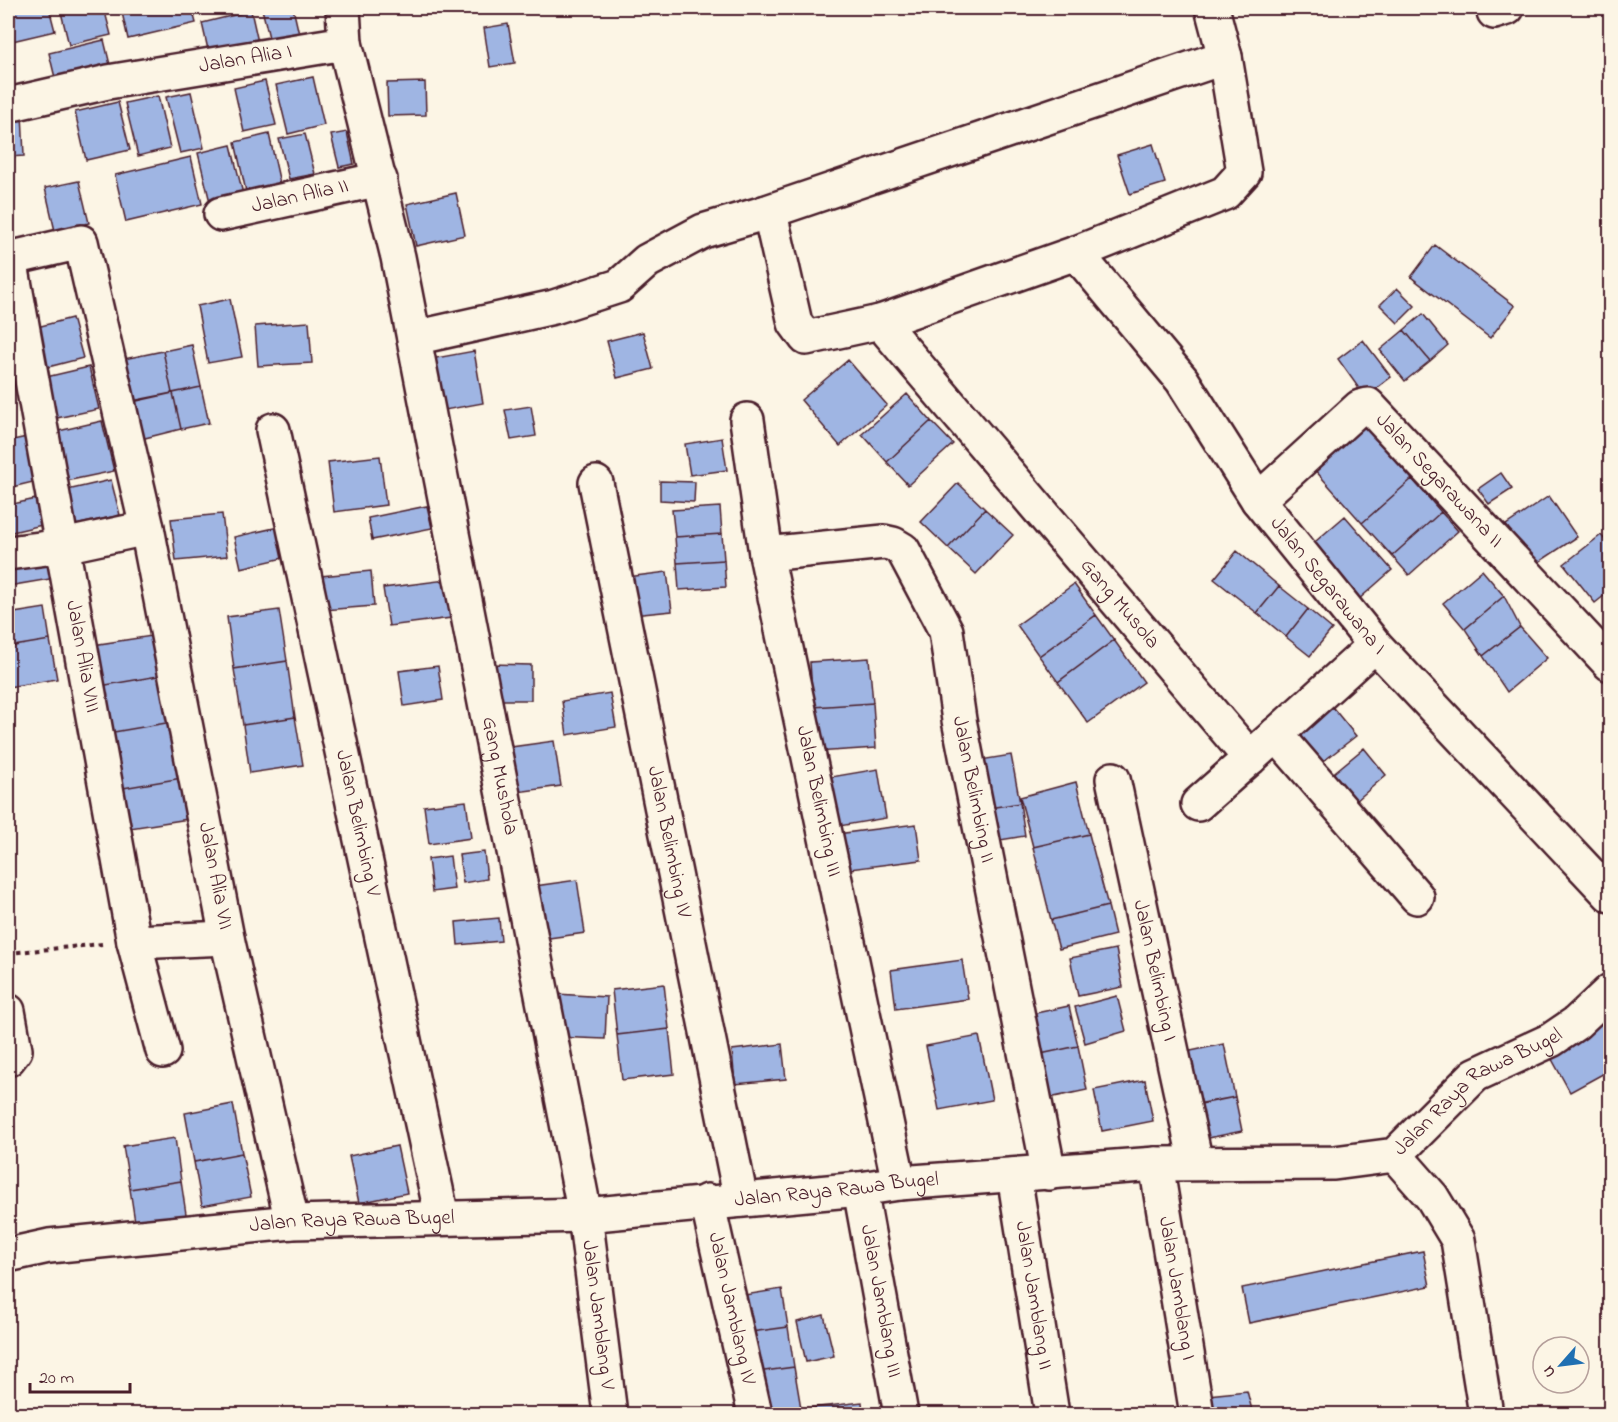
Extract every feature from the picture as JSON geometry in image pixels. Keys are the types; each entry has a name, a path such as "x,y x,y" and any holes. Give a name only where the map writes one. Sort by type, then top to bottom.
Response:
{"street":[{"path":"343,8 345,43 380,179"},
{"path":"764,213 772,222 795,323 806,338 880,322 1076,253 1226,193 1244,172 1224,57 1212,8"},
{"name":"Jalan Alia I","path":"8,105 108,82 345,43"},
{"path":"414,338 554,307 619,286 647,261 703,231 764,213 1224,57"},
{"name":"Jalan Alia II","path":"221,214 380,179"},
{"name":"Gang Mushola","path":"380,179 414,338 585,1215"},
{"name":"Jalan Alia VII","path":"9,259 81,243 147,528 227,938 292,1222"},
{"name":"Jalan Segarawana I","path":"1076,253 1182,380 1258,500 1375,645 1611,896"},
{"name":"Jalan Alia VIII","path":"9,259 134,942 163,1051"},
{"name":"Gang Musola","path":"880,322 1250,758"},
{"name":"Jalan Segarawana II","path":"1258,500 1360,407 1368,405 1611,664"},
{"name":"Jalan Belimbing III","path":"747,420 766,554 898,1183"},
{"name":"Jalan Belimbing V","path":"273,430 442,1217"},
{"name":"Jalan Belimbing IV","path":"596,483 741,1200"},
{"path":"8,553 63,546 147,528"},
{"name":"Jalan Belimbing II","path":"766,554 884,542 893,544 903,550 946,631 959,720 1049,1173"},
{"path":"1198,804 1375,645"},
{"path":"1276,734 1417,897"},
{"name":"Jalan Belimbing I","path":"1113,778 1196,1163"},
{"path":"134,942 227,938"},
{"name":"Jalan Raya Rawa Bugel","path":"8,1255 49,1246 292,1222 585,1215 707,1201 860,1189 898,1183 1156,1164 1334,1163 1395,1155 1475,1076 1551,1040 1576,1023 1611,991"},
{"path":"8,1011 15,1050 8,1059"},
{"path":"1395,1155 1432,1197 1458,1240 1486,1414"},
{"name":"Jalan Jamblang I","path":"1156,1164 1197,1414"},
{"name":"Jalan Jamblang II","path":"1014,1175 1052,1414"},
{"name":"Jalan Jamblang III","path":"860,1189 902,1414"},
{"name":"Jalan Jamblang IV","path":"707,1201 755,1414"},
{"name":"Jalan Jamblang V","path":"585,1215 610,1414"}],"path":[{"path":"8,953 134,942"}],"building":[{"path":"8,8 49,8 55,31 8,42"},
{"path":"60,8 104,8 111,35 69,45"},
{"path":"121,8 192,8 196,23 128,39"},
{"path":"210,8 234,8 211,13"},
{"path":"293,8 301,43 272,50 262,9"},
{"path":"251,11 260,51 211,63 202,23"},
{"path":"508,24 515,63 490,67 484,28"},
{"path":"104,40 111,69 56,82 49,53"},
{"path":"313,77 324,125 288,134 276,85"},
{"path":"265,81 276,125 244,132 234,88"},
{"path":"425,82 426,115 388,116 387,83"},
{"path":"191,92 204,148 180,153 166,97"},
{"path":"158,96 170,148 138,156 125,103"},
{"path":"118,102 130,150 86,160 75,112"},
{"path":"22,113 24,156 8,157 8,114"},
{"path":"347,132 354,164 339,167 331,135"},
{"path":"269,134 281,188 247,196 235,142"},
{"path":"305,134 315,174 289,179 279,139"},
{"path":"1153,144 1165,183 1130,194 1117,155"},
{"path":"231,145 243,194 210,202 198,153"},
{"path":"191,157 202,204 126,222 115,175"},
{"path":"79,181 89,223 55,231 45,188"},
{"path":"456,193 465,235 416,246 407,204"},
{"path":"1435,245 1515,306 1490,338 1411,277"},
{"path":"1397,288 1415,306 1398,323 1380,305"},
{"path":"230,299 242,357 208,363 197,306"},
{"path":"1423,314 1448,345 1430,361 1404,330"},
{"path":"72,318 83,358 48,367 37,327"},
{"path":"309,322 312,363 258,366 255,326"},
{"path":"1404,330 1430,361 1405,381 1380,350"},
{"path":"643,332 653,369 617,378 607,341"},
{"path":"8,338 20,384 8,387"},
{"path":"1363,340 1391,377 1365,397 1338,359"},
{"path":"192,345 201,387 172,393 163,351"},
{"path":"163,351 172,393 127,402 119,360"},
{"path":"474,351 483,403 434,412 425,360"},
{"path":"848,360 887,405 840,446 801,400"},
{"path":"89,367 99,409 52,419 42,378"},
{"path":"201,387 209,423 181,429 173,393"},
{"path":"173,393 181,429 137,440 128,403"},
{"path":"907,394 931,421 887,462 862,434"},
{"path":"531,406 536,436 511,440 505,410"},
{"path":"102,421 114,471 66,481 54,432"},
{"path":"931,421 953,444 908,485 887,462"},
{"path":"1363,425 1412,479 1362,523 1314,469"},
{"path":"27,437 37,481 8,488 8,441"},
{"path":"722,438 727,470 690,475 685,444"},
{"path":"380,456 386,505 334,512 328,462"},
{"path":"1501,473 1512,489 1489,504 1478,489"},
{"path":"1412,479 1441,512 1392,556 1362,523"},
{"path":"111,480 120,515 71,526 63,491"},
{"path":"660,481 695,482 694,502 660,500"},
{"path":"958,483 985,509 948,548 921,522"},
{"path":"1549,496 1577,537 1533,566 1506,525"},
{"path":"36,499 42,525 8,533 8,505"},
{"path":"427,506 432,528 372,540 368,518"},
{"path":"720,507 722,534 675,537 672,510"},
{"path":"985,509 1013,535 976,574 948,548"},
{"path":"1441,512 1458,531 1409,575 1392,556"},
{"path":"222,514 227,556 176,561 171,519"},
{"path":"1345,516 1392,570 1349,608 1302,553"},
{"path":"288,525 296,555 241,568 234,537"},
{"path":"722,534 724,560 677,563 675,537"},
{"path":"1601,535 1610,546 1610,591 1595,603 1564,564"},
{"path":"52,550 56,578 8,586 8,557"},
{"path":"1237,551 1279,586 1257,613 1214,579"},
{"path":"724,560 726,587 679,590 677,563"},
{"path":"1482,570 1504,596 1465,629 1443,603"},
{"path":"371,571 374,606 324,610 321,576"},
{"path":"667,572 672,611 623,616 619,578"},
{"path":"446,580 451,618 389,626 383,588"},
{"path":"1074,584 1096,615 1039,656 1017,625"},
{"path":"1279,586 1308,609 1286,637 1257,613"},
{"path":"1504,596 1520,627 1483,656 1465,629"},
{"path":"45,608 50,640 8,647 8,614"},
{"path":"1308,609 1332,629 1310,656 1286,637"},
{"path":"279,610 287,661 234,669 227,617"},
{"path":"1096,615 1114,640 1058,682 1039,656"},
{"path":"1520,627 1547,658 1507,692 1483,656"},
{"path":"158,635 164,675 100,686 93,645"},
{"path":"50,640 57,679 8,687 8,647"},
{"path":"1114,640 1144,682 1088,723 1058,682"},
{"path":"869,658 873,703 813,707 810,662"},
{"path":"287,661 295,717 243,725 234,669"},
{"path":"493,664 531,665 531,700 493,700"},
{"path":"438,666 443,700 404,706 399,671"},
{"path":"164,675 172,722 108,733 100,686"},
{"path":"610,693 616,727 567,735 562,701"},
{"path":"873,703 876,748 816,752 813,707"},
{"path":"1329,703 1356,736 1316,767 1290,735"},
{"path":"295,717 303,765 250,773 243,725"},
{"path":"172,722 182,778 117,789 108,733"},
{"path":"554,741 561,786 510,793 504,748"},
{"path":"1364,748 1386,775 1348,808 1325,780"},
{"path":"1011,755 1020,803 983,809 974,761"},
{"path":"878,769 886,818 834,827 825,778"},
{"path":"182,778 188,819 124,829 117,789"},
{"path":"1076,782 1089,834 1033,847 1020,797"},
{"path":"466,801 471,838 429,844 424,806"},
{"path":"1020,803 1025,836 988,842 983,809"},
{"path":"916,824 921,860 842,870 837,834"},
{"path":"1089,834 1108,906 1051,920 1033,847"},
{"path":"484,852 487,879 463,883 459,855"},
{"path":"450,856 454,889 432,892 428,859"},
{"path":"577,880 585,933 535,940 528,887"},
{"path":"1108,906 1115,935 1059,949 1051,920"},
{"path":"499,918 501,941 458,945 456,922"},
{"path":"1116,949 1123,987 1078,996 1070,958"},
{"path":"962,960 968,999 896,1009 891,970"},
{"path":"664,984 669,1029 617,1035 612,990"},
{"path":"556,994 607,997 605,1039 554,1037"},
{"path":"1117,996 1126,1031 1085,1043 1075,1007"},
{"path":"1069,1006 1078,1046 1031,1056 1022,1016"},
{"path":"1610,1018 1610,1070 1570,1092 1548,1052"},
{"path":"669,1029 674,1074 622,1080 617,1035"},
{"path":"979,1036 992,1100 939,1110 926,1046"},
{"path":"782,1044 786,1079 735,1084 732,1050"},
{"path":"1224,1044 1235,1097 1192,1105 1181,1053"},
{"path":"1078,1046 1087,1090 1040,1100 1031,1056"},
{"path":"1145,1080 1153,1121 1102,1131 1094,1090"},
{"path":"1235,1097 1242,1131 1199,1140 1191,1106"},
{"path":"233,1104 242,1153 194,1162 185,1113"},
{"path":"175,1138 181,1181 130,1189 123,1146"},
{"path":"397,1146 407,1193 359,1203 349,1156"},
{"path":"242,1153 251,1197 202,1206 194,1162"},
{"path":"181,1181 188,1227 137,1235 130,1189"},
{"path":"1423,1251 1430,1286 1249,1323 1242,1288"},
{"path":"782,1289 788,1327 744,1333 738,1296"},
{"path":"824,1315 834,1356 806,1362 797,1322"},
{"path":"788,1327 794,1367 750,1373 744,1333"},
{"path":"794,1367 801,1408 756,1414 750,1373"},
{"path":"1247,1391 1253,1414 1203,1414 1198,1396"},
{"path":"862,1402 863,1414 812,1414 811,1408"},
{"path":"1448,1410 1449,1414 1430,1414"}]}
